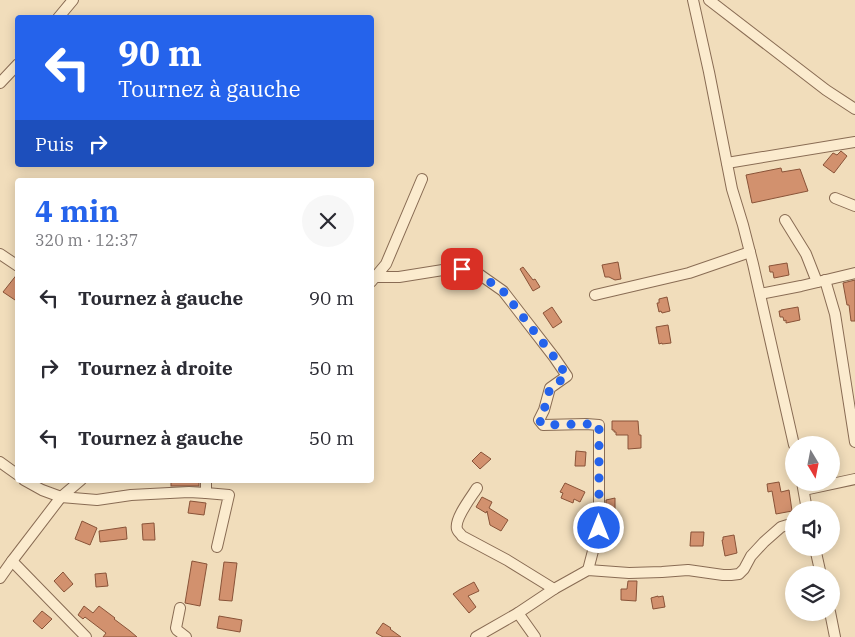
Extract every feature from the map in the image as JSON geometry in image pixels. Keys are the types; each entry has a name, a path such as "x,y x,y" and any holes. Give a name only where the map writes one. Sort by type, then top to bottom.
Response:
{"street":[{"path":"60,15 73,0"},
{"path":"693,0 732,189 744,225 792,436"},
{"path":"709,0 826,90 855,109"},
{"path":"0,83 15,67"},
{"path":"727,163 855,142"},
{"path":"374,279 386,264 422,179"},
{"path":"835,198 855,206"},
{"path":"785,220 821,281 835,314 855,442"},
{"path":"595,295 689,273 750,252"},
{"path":"0,254 15,264"},
{"path":"374,279 449,269 476,272 503,291 554,357 567,376 550,388 539,420 543,425 599,425 599,528 588,570"},
{"path":"760,294 855,273"},
{"path":"0,462 15,473"},
{"path":"840,481 855,479"},
{"path":"29,483 60,497 97,500 132,495 189,492 229,495 217,547"},
{"path":"0,578 60,497 77,483"},
{"path":"206,483 206,493"},
{"path":"477,488 459,518 458,532 554,589"},
{"path":"476,637 588,570 629,573 688,570 712,574 739,574 751,556 764,542 785,526"},
{"path":"12,561 86,637"},
{"path":"180,608 176,628 186,637"},
{"path":"518,613 535,637"},
{"path":"832,621 835,637"}],"building":[{"path":"841,151 847,156 834,173 823,165 833,153 837,155"},
{"path":"781,168 782,172 800,169 808,191 752,203 746,175"},
{"path":"618,262 621,279 615,280 605,277 602,265"},
{"path":"787,263 789,275 774,278 769,266"},
{"path":"523,267 540,287 533,291 520,269"},
{"path":"15,277 15,300 3,292"},
{"path":"855,280 855,321 851,321 843,283"},
{"path":"667,297 670,311 659,312 657,303 659,303 659,299"},
{"path":"552,307 562,322 553,328 543,313"},
{"path":"798,307 800,320 786,323 783,317 780,317 779,311"},
{"path":"668,325 671,343 659,344 656,327"},
{"path":"612,421 638,421 641,448 628,449 628,435 616,435 616,432 612,430"},
{"path":"576,451 586,452 585,466 575,466"},
{"path":"481,452 491,459 480,469 472,461"},
{"path":"779,482 781,492 789,491 791,501 785,501 785,512 776,514 772,491 768,492 767,484"},
{"path":"171,483 199,483 199,486 171,486"},
{"path":"565,483 585,492 580,502 574,499 573,503 561,498 563,493 560,492"},
{"path":"482,497 492,502 489,508 508,520 501,531 490,525 487,511 486,513 476,507"},
{"path":"615,498 615,518 606,518 606,500"},
{"path":"190,501 206,503 204,515 188,513"},
{"path":"82,521 97,528 90,545 75,539"},
{"path":"154,523 155,540 143,540 142,524"},
{"path":"126,527 127,539 100,542 99,531"},
{"path":"691,532 704,532 703,546 690,546"},
{"path":"734,535 737,553 725,556 723,537"},
{"path":"192,561 207,564 200,606 185,603"},
{"path":"224,562 237,563 232,601 219,600"},
{"path":"63,572 73,584 64,592 54,581"},
{"path":"106,573 108,586 96,587 95,574"},
{"path":"628,581 637,581 636,601 621,600 621,589 627,589"},
{"path":"474,582 479,591 468,596 476,607 469,613 453,594"},
{"path":"663,596 665,607 653,609 651,598"},
{"path":"84,606 93,613 99,606 137,637 103,637 106,633 85,617 83,619 78,615"},
{"path":"42,611 52,619 42,629 33,621"},
{"path":"219,616 242,620 240,632 217,628"},
{"path":"383,623 401,637 383,637 376,633"}],"route":[{"path":"462,269 476,272 503,291 567,376 550,388 539,420 543,425 599,425 599,528"}]}
